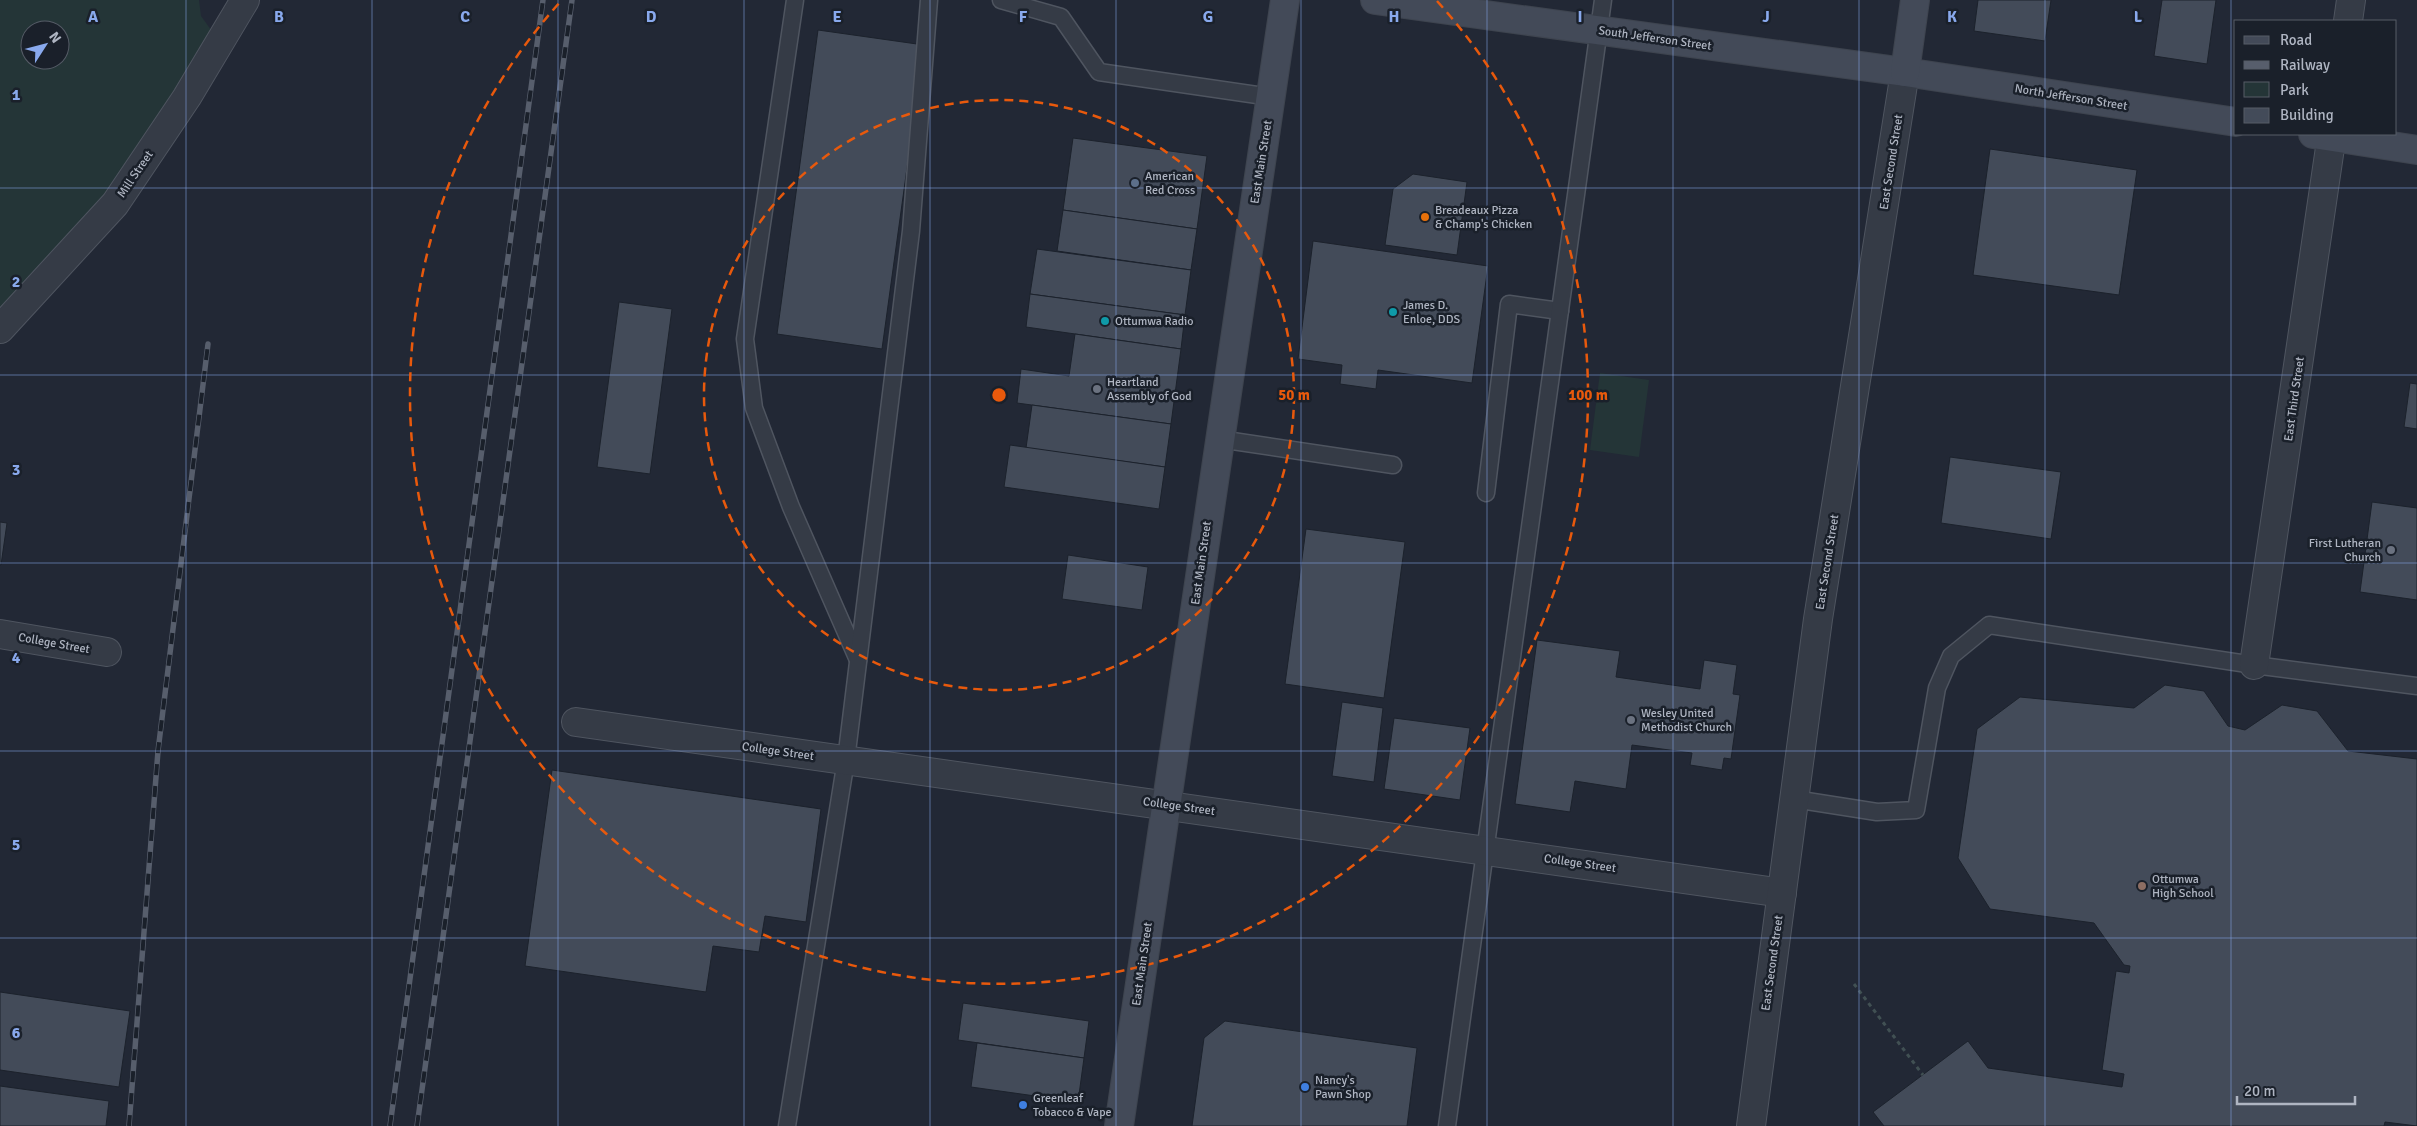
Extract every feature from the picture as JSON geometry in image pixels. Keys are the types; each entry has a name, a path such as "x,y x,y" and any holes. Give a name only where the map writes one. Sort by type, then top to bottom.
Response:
{"main road":[{"name":"East Main Street","path":"1119,1126 1165,804 1286,0"},
{"name":"South Jefferson Street","path":"1375,0 1905,72"},
{"name":"East Second Street","path":"1905,72 1915,0"},
{"name":"North Jefferson Street","path":"1905,72 2234,122"},
{"path":"2325,135 2417,150"}],"street":[{"name":"Mill Street","path":"0,329 115,204 187,97 245,0"},
{"path":"2348,20 2351,0"},
{"name":"East Second Street","path":"1750,1126 1818,619 1905,72"},
{"name":"East Third Street","path":"2254,665 2325,135"},
{"name":"College Street","path":"0,634 107,652"},
{"name":"College Street","path":"576,722 1782,892"}],"lane":[{"path":"795,0 745,339 754,408 791,507 859,661"},
{"path":"787,1126 846,760 859,661 911,231 929,0"},
{"path":"1001,0 1061,17 1099,72 1271,97"},
{"path":"1447,1126 1603,0"},
{"path":"1486,493 1508,304 1560,311"},
{"path":"1220,439 1392,465"},
{"path":"1794,799 1877,812 1916,810 1936,688 1951,656 1989,625 2254,665 2417,686"}],"path":[{"path":"1854,984 1923,1075"}],"green space":[{"path":"0,0 199,0 201,16 219,41 187,97 0,329"},
{"path":"1600,373 1649,380 1639,457 1590,450"}],"building":[{"path":"1978,0 2051,0 2045,41 1974,31"},
{"path":"2162,0 2216,0 2207,64 2154,56"},
{"path":"818,30 924,45 882,349 777,334"},
{"name":"American Red Cross","path":"1073,138 1207,156 1197,229 1063,210"},
{"path":"1990,149 2137,170 2119,295 1973,275"},
{"name":"Breadeaux Pizza & Champ's Chicken","path":"1413,174 1467,182 1457,255 1385,245 1393,189"},
{"path":"1063,210 1197,229 1191,270 1057,251"},
{"name":"James D. Enloe, DDS","path":"1313,241 1488,266 1472,383 1378,370 1376,389 1340,384 1342,365 1298,359"},
{"path":"1037,249 1191,270 1185,315 1030,294"},
{"name":"Ottumwa Radio","path":"1030,294 1185,315 1181,349 1026,327"},
{"path":"619,302 672,309 650,474 597,467"},
{"name":"Heartland Assembly of God","path":"1075,334 1181,349 1171,424 1017,403 1021,369 1069,376"},
{"path":"2410,383 2417,384 2417,429 2404,427"},
{"path":"1032,405 1171,424 1165,467 1026,448"},
{"path":"1010,445 1165,467 1159,509 1004,487"},
{"path":"1950,457 2061,472 2051,539 1941,523"},
{"name":"First Lutheran Church","path":"2372,502 2417,508 2417,600 2360,592"},
{"path":"0,522 7,523 1,565 0,565"},
{"path":"1306,529 1405,542 1384,698 1285,684"},
{"path":"1068,555 1148,567 1142,610 1062,599"},
{"name":"Wesley United Methodist Church","path":"1537,640 1620,651 1616,677 1700,689 1704,660 1737,665 1733,694 1740,695 1731,759 1724,758 1722,770 1690,765 1692,753 1632,745 1626,789 1575,781 1570,812 1515,804"},
{"path":"2165,685 2204,691 2228,726 2245,730 2282,705 2317,711 2348,751 2417,759 2417,1126 2385,1122 2384,1126 1884,1126 1873,1112 1968,1041 1988,1068 2122,1087 2124,1074 2102,1070 2116,971 2129,973 2130,966 2124,965 2094,923 1990,909 1958,858 1977,729 2020,697 2134,708"},
{"path":"1342,702 1383,708 1374,782 1332,776"},
{"path":"1394,718 1470,728 1460,800 1384,789"},
{"path":"552,770 821,809 806,922 765,916 759,952 713,946 706,992 525,966"},
{"path":"0,992 130,1011 119,1087 0,1070"},
{"path":"963,1003 1089,1021 1084,1058 958,1040"},
{"name":"Nancy's Pawn Shop","path":"1225,1021 1417,1048 1407,1126 1192,1126 1204,1038"},
{"path":"977,1043 1084,1058 1078,1102 971,1087"},
{"path":"0,1086 109,1101 106,1126 0,1126"}],"railway":[{"path":"390,1126 543,0"},
{"path":"417,1126 572,0"},
{"path":"129,1126 158,751 208,344"}],"place":[{"name":"American Red Cross","path":"1135,183"},
{"name":"Breadeaux Pizza & Champ's Chicken","path":"1425,217"},
{"name":"James D. Enloe, DDS","path":"1393,312"},
{"name":"Ottumwa Radio","path":"1105,321"},
{"name":"Heartland Assembly of God","path":"1097,389"},
{"name":"First Lutheran Church","path":"2391,550"},
{"name":"Wesley United Methodist Church","path":"1631,720"},
{"name":"Ottumwa High School","path":"2142,886"},
{"name":"Nancy's Pawn Shop","path":"1305,1087"},
{"name":"Greenleaf Tobacco & Vape","path":"1023,1105"}]}
